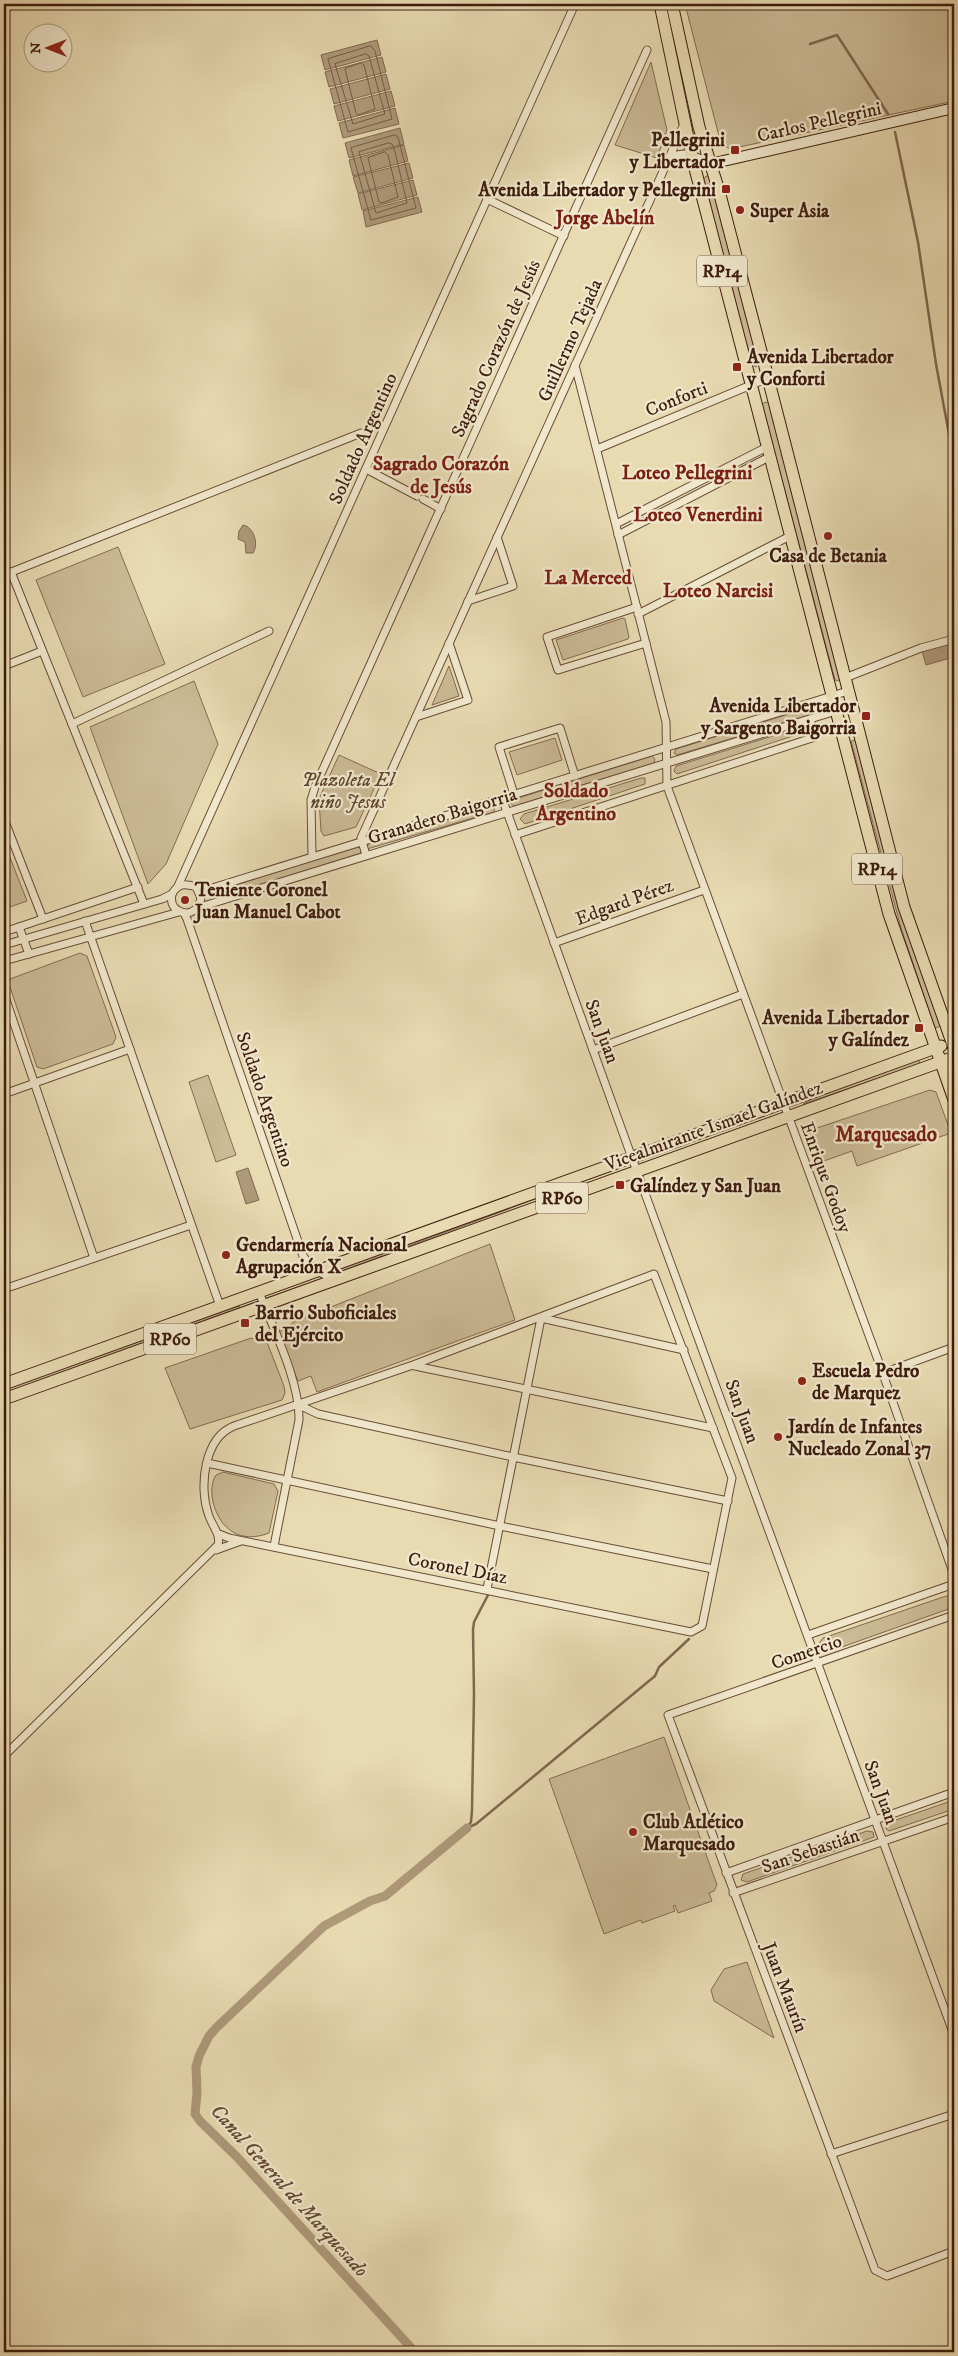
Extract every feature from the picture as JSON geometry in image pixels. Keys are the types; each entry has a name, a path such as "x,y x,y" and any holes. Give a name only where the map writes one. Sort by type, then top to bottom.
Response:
{"main road":[{"name":"RP14","path":"660,4 692,157 792,535 889,914 954,1100"},
{"name":"RP14","path":"672,4 690,90 768,378 910,928 953,1045"},
{"name":"Carlos Pellegrini","path":"710,164 954,108"},
{"path":"692,157 710,164"},
{"name":"Vicealmirante Ismael Galíndez","path":"4,1384 935,1048 953,1045"},
{"name":"Vicealmirante Ismael Galíndez","path":"4,1399 954,1057"}],"street":[{"name":"Soldado Argentino","path":"178,886 575,4"},
{"name":"Sagrado Corazón de Jesús","path":"312,856 312,800 315,787 647,50"},
{"name":"Guillermo Tejada","path":"362,842 361,838 684,124"},
{"path":"670,156 684,154 692,157"},
{"path":"487,199 564,236"},
{"name":"Enrique Godoy","path":"575,364 666,722 667,786 954,1575"},
{"name":"Conforti","path":"597,449 768,378"},
{"path":"144,904 42,650 7,574 361,433"},
{"path":"616,524 770,451"},
{"path":"618,534 770,451"},
{"path":"366,469 441,509"},
{"path":"646,643 558,670 547,637 638,611 792,535"},
{"path":"468,601 513,586 497,537"},
{"path":"72,724 269,631"},
{"path":"845,678 920,648 954,639"},
{"path":"416,717 468,700 449,643"},
{"path":"4,666 42,650"},
{"name":"Granadero Baigorria","path":"178,886 188,884 197,889 209,889 848,691"},
{"name":"Granadero Baigorria","path":"4,961 181,912 194,911 198,908 366,855 852,706"},
{"path":"515,835 815,737 810,719"},
{"name":"Granadero Baigorria","path":"514,794 499,747 560,728 575,776"},
{"name":"San Juan","path":"502,798 954,2035"},
{"path":"4,819 43,919"},
{"path":"362,842 366,855"},
{"path":"4,945 144,904 172,894 178,886"},
{"path":"4,932 138,887"},
{"path":"197,889 201,898 198,908"},
{"name":"Edgard Pérez","path":"554,943 704,890"},
{"path":"172,894 172,904 181,912"},
{"name":"Soldado Argentino","path":"181,912 187,919 303,1256 316,1271"},
{"path":"85,921 220,1306"},
{"path":"19,927 29,954"},
{"path":"4,994 94,1258"},
{"path":"593,1050 743,994"},
{"path":"4,1094 130,1049"},
{"path":"4,1289 192,1225"},
{"path":"316,1271 336,1279"},
{"path":"4,1756 214,1552 218,1545 219,1534 211,1521 205,1504 204,1483 207,1463 215,1442 226,1429 413,1365 654,1274 732,1478 713,1569 500,1526 207,1463"},
{"path":"259,1292 292,1377 299,1405 299,1420 274,1546"},
{"path":"541,1318 684,1350"},
{"path":"487,1589 541,1318"},
{"path":"882,1373 954,1347"},
{"path":"413,1365 713,1428"},
{"path":"299,1405 318,1414 513,1457 728,1501"},
{"name":"Coronel Díaz","path":"219,1534 691,1632 702,1626 713,1569"},
{"path":"214,1552 243,1540"},
{"name":"Comercio","path":"808,1635 954,1584"},
{"name":"Comercio","path":"668,1715 954,1615"},
{"name":"Juan Maurín","path":"668,1715 875,2270 887,2276 954,2251"},
{"name":"San Sebastián","path":"726,1873 954,1792"},
{"name":"San Sebastián","path":"733,1893 954,1818"},
{"path":"831,2154 954,2114"}],"green space":[{"path":"685,4 954,4 954,101 730,149 721,144"},
{"path":"651,62 667,130 657,158 615,145"},
{"path":"706,176 710,177 758,362 756,367 752,365 703,180"},
{"path":"765,402 769,403 840,678 838,681 835,680 762,405"},
{"path":"118,547 165,664 83,697 36,580"},
{"path":"623,618 625,619 628,639 563,660 556,640"},
{"path":"449,666 459,696 432,705"},
{"path":"194,681 218,744 166,864 148,884 90,727"},
{"path":"824,703 827,705 826,710 677,755 674,753 676,749"},
{"path":"808,725 808,731 677,774 674,771 676,766"},
{"path":"555,738 562,760 517,775 509,752"},
{"path":"857,740 941,1026 935,1028 901,928 851,741"},
{"name":"Plazoleta El niño Jesus","path":"339,755 381,774 356,827 324,836 321,831 319,799"},
{"path":"652,756 655,759 654,763 514,806 510,803 512,800"},
{"path":"645,778 645,784 525,824 520,819 524,814"},
{"path":"492,806 495,807 494,812 367,849 368,844"},
{"path":"4,842 27,901 4,909"},
{"path":"361,847 361,853 242,890 238,887 241,883"},
{"path":"80,953 87,956 116,1037 113,1044 43,1069 37,1067 9,984 10,979"},
{"path":"918,1059 920,1064 803,1104 812,1098"},
{"path":"208,1075 236,1155 216,1162 189,1082"},
{"path":"930,1090 936,1092 951,1133 857,1166 852,1151 821,1162 809,1133 811,1130"},
{"path":"614,1170 344,1270 330,1272"},
{"path":"490,1244 515,1320 317,1392 311,1376 298,1381 278,1332 287,1329 293,1322"},
{"path":"239,1306 240,1309 4,1394 4,1390"},
{"path":"265,1337 284,1386 285,1393 282,1400 190,1429 165,1368 251,1338 257,1340"},
{"path":"223,1472 274,1484 278,1491 269,1533 249,1537 233,1532 226,1527 216,1512 212,1495 213,1481 216,1475"},
{"path":"946,1596 953,1597 954,1607 828,1652 823,1651 820,1647 820,1642 823,1638"},
{"name":"Club Atlético Marquesado","path":"664,1737 717,1885 714,1891 709,1893 712,1901 678,1913 675,1905 673,1906 675,1911 642,1923 641,1920 604,1934 549,1779"},
{"path":"954,1800 954,1809 889,1831 886,1829 887,1823"},
{"path":"867,1831 873,1832 874,1837 747,1882 741,1880 743,1874"},
{"path":"747,1962 774,2038 714,2001 711,1990 724,1969"}],"water":[{"path":"377,40 381,55 325,70 321,55"},
{"path":"382,57 386,72 329,87 325,72"},
{"path":"386,74 390,89 334,104 330,89"},
{"path":"391,91 395,106 338,121 334,106"},
{"path":"395,108 399,124 343,138 339,123"},
{"path":"400,128 404,144 349,158 345,143"},
{"path":"404,145 408,161 353,176 349,160"},
{"path":"409,163 413,178 358,193 353,177"},
{"path":"413,180 417,195 362,210 358,194"},
{"path":"418,197 422,212 366,227 363,211"},
{"path":"243,525 253,532 256,545 253,553 246,553 245,542 238,539 239,531"},
{"path":"954,642 954,657 926,665 922,651"},
{"path":"248,1168 259,1200 246,1204 236,1172"}],"waterway":[{"path":"810,44 837,35 888,114"},
{"path":"895,132 918,242 936,364 954,461"},
{"path":"468,1826 471,1822 472,1810 473,1630 474,1622 488,1595"},
{"path":"467,1828 476,1824 655,1676 659,1667 689,1639"},
{"name":"Canal General de Marquesado","path":"415,2352 237,2157 200,2121 195,2114 197,2093 196,2067 209,2036 217,2027 324,1926 370,1901 385,1896 467,1828"}],"place":[{"name":"Pellegrini y Libertador","path":"735,150"},
{"name":"Avenida Libertador y Pellegrini","path":"726,189"},
{"name":"Super Asia","path":"740,210"},
{"name":"Avenida Libertador y Conforti","path":"737,367"},
{"name":"Casa de Betania","path":"828,536"},
{"name":"Avenida Libertador y Sargento Baigorria","path":"866,716"},
{"name":"Teniente Coronel Juan Manuel Cabot","path":"185,900"},
{"name":"Avenida Libertador y Galíndez","path":"919,1028"},
{"name":"Galíndez y San Juan","path":"620,1185"},
{"name":"Gendarmería Nacional Agrupación X","path":"226,1255"},
{"name":"Barrio Suboficiales del Ejército","path":"245,1323"},
{"name":"Escuela Pedro de Marquez","path":"802,1381"},
{"name":"Jardín de Infantes Nucleado Zonal 37","path":"778,1437"},
{"name":"Club Atlético Marquesado","path":"633,1832"}],"district":[{"name":"Jorge Abelín","path":"605,217"},
{"name":"Loteo Pellegrini","path":"687,472"},
{"name":"Sagrado Corazón de Jesús","path":"441,474"},
{"name":"Loteo Venerdini","path":"698,514"},
{"name":"La Merced","path":"588,577"},
{"name":"Loteo Narcisi","path":"718,590"},
{"name":"Soldado Argentino","path":"576,802"},
{"name":"Marquesado","path":"886,1134"}]}
